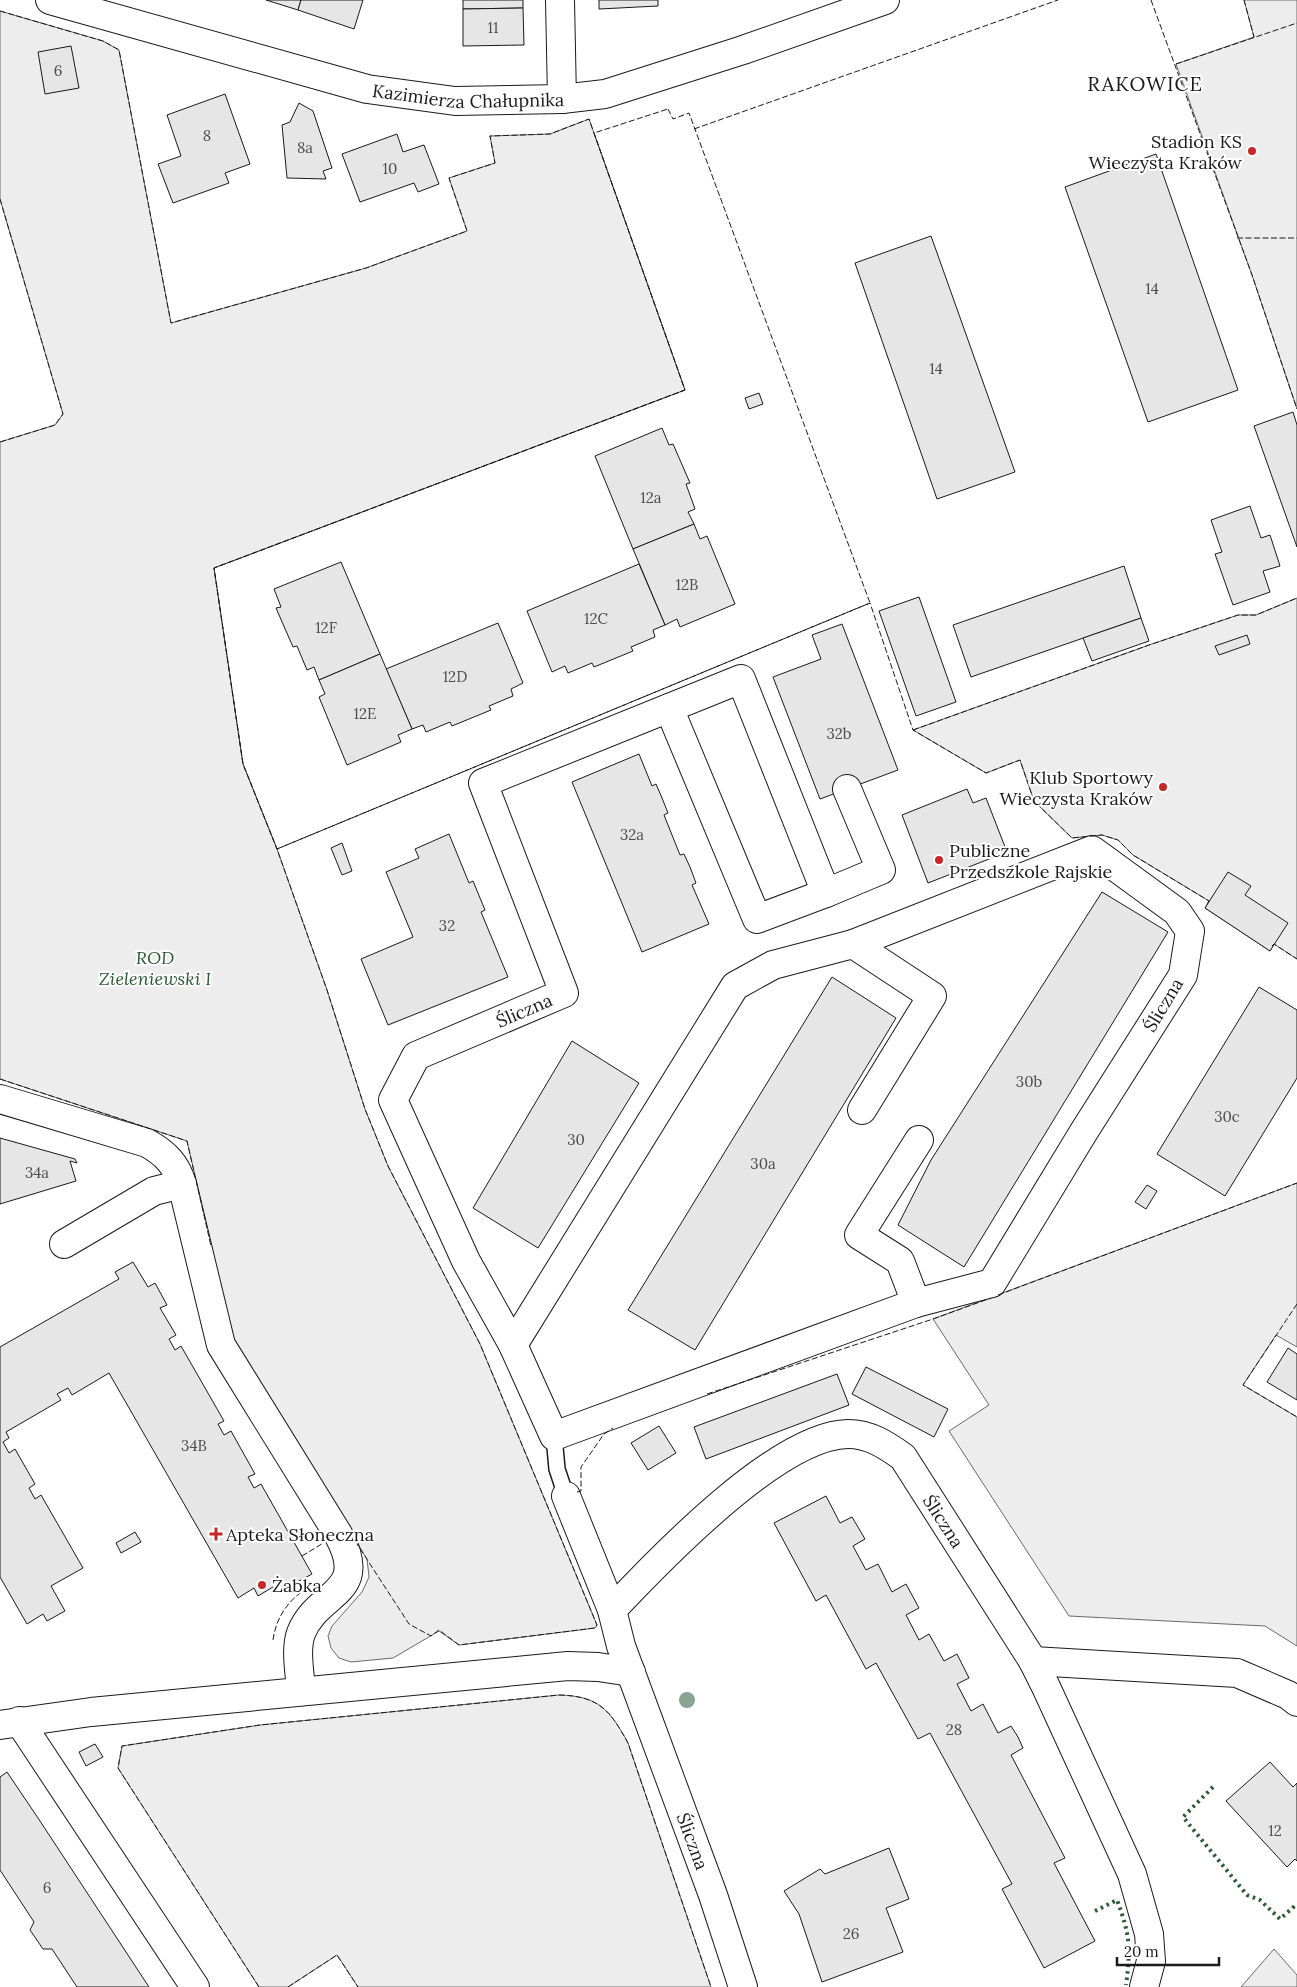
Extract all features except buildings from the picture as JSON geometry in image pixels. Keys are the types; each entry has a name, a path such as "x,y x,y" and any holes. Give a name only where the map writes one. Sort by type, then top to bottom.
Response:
{"street":[{"name":"Kazimierza Chałupnika","path":"50,0 84,5 367,89 454,101 562,99 605,94 743,50 885,0"},
{"path":"560,0 562,99"},
{"name":"Śliczna","path":"513,1345 735,986 773,965 853,944 1092,850 1177,912 1190,931 1182,975 1083,1132 992,1284 916,1303 554,1436 513,1345 466,1261 393,1100 416,1056 564,993 483,783 741,680 826,893"},
{"path":"669,708 757,919 881,870 847,789"},
{"path":"853,944 932,996 862,1110"},
{"path":"0,1099 147,1143 167,1156 178,1170 221,1345 338,1534 349,1562 348,1574 342,1588 307,1621 298,1642 301,1691"},
{"path":"916,1303 900,1261 859,1235 919,1140"},
{"path":"64,1244 154,1191 182,1184"},
{"name":"Śliczna","path":"612,1610 657,1562 735,1492 777,1462 819,1439 849,1434 881,1441 903,1457 1033,1661 1132,1874 1149,1934 1151,1961 1144,1987"},
{"name":"Śliczna","path":"566,1496 612,1610 631,1672 713,1895 743,1987"},
{"path":"1033,1661 1236,1673 1288,1695 1297,1702"},
{"path":"195,1987 10,1723 301,1691 568,1666 598,1667 631,1672"}],"lane":[{"name":"Śliczna","path":"554,1436 557,1469 566,1496"}],"green space":[{"name":"Stadion KS Wieczysta Kraków","path":"1244,0 1297,0 1297,409 1252,275 1176,64 1254,37"},
{"name":"ROD Zieleniewski I","path":"0,11 103,41 119,50 171,323 366,268 467,231 449,178 495,163 490,136 550,134 589,119 685,390 214,568 243,764 277,849 327,990 365,1109 388,1166 480,1344 597,1625 595,1628 459,1645 439,1631 393,1658 351,1662 339,1658 331,1648 328,1636 332,1626 362,1592 369,1577 367,1559 233,1339 187,1141 0,1079 0,442 55,425 63,414 0,199"},
{"name":"Klub Sportowy Wieczysta Kraków","path":"1297,598 1297,959 1274,944 1270,951 1205,908 1209,901 1133,855 1118,840 1102,835 1072,838 1034,801 1020,760 986,773 913,730 1149,645 1238,615 1256,615"},
{"path":"1297,1183 1297,1347 1276,1335 1243,1385 1297,1417 1297,1646 1265,1626 1069,1616 949,1431 989,1405 933,1319"},
{"path":"559,1695 584,1698 602,1707 615,1722 628,1743 711,1987 358,1987 337,1955 288,1987 259,1987 118,1768 122,1746 260,1725"},
{"path":"1274,1949 1297,1975 1297,1987 1241,1987"}],"hedge":[{"path":"1213,1787 1183,1817 1247,1895 1260,1900 1280,1919 1297,1904"},
{"path":"1095,1911 1117,1900 1125,1923 1129,1951 1126,1985"}],"fence":[{"path":"694,129 1058,0"},
{"path":"1151,0 1252,275 1297,409"},
{"path":"1244,0 1254,37"},
{"path":"0,11 103,41 119,50 171,323 366,268 467,231 449,178 495,163 490,136 550,134 589,119 685,390 214,568 243,764 277,849 327,990 365,1109 388,1166 480,1344 597,1625 595,1628 459,1645 439,1630 431,1636 409,1624 357,1544"},
{"path":"1176,64 1297,23"},
{"path":"668,109 673,119 689,113 870,603 277,849 243,764 214,568 685,390 594,133 668,109"},
{"path":"0,199 63,414 55,425 0,442"},
{"path":"1237,238 1297,238"},
{"path":"913,730 1149,645 1238,615 1256,615 1297,598"},
{"path":"277,849 870,603 913,730 986,773 1020,760 1034,801 1072,838 1102,835 1118,840 1133,855 1209,901 1207,904"},
{"path":"1272,946 1274,944 1297,959"},
{"path":"0,1079 187,1141 211,1246"},
{"path":"998,1295 1297,1183"},
{"path":"707,1394 991,1298"},
{"path":"1297,1304 1243,1385 1297,1417"},
{"path":"577,1492 581,1491 581,1467 604,1434 613,1428"},
{"path":"302,1556 330,1539"},
{"path":"273,1640 278,1621 287,1605 300,1593 316,1583"},
{"path":"259,1987 118,1768 122,1746 260,1725 559,1695 584,1698 602,1707 615,1722 628,1743 711,1987"},
{"path":"288,1987 337,1955 358,1987"}],"place":[{"name":"Stadion KS Wieczysta Kraków","path":"1252,151"},
{"name":"Klub Sportowy Wieczysta Kraków","path":"1163,787"},
{"name":"Publiczne Przedszkole Rajskie","path":"939,860"},
{"name":"Apteka Słoneczna","path":"216,1534"},
{"name":"Żabka","path":"262,1585"}],"district":[{"name":"RAKOWICE","path":"1145,83"}]}
